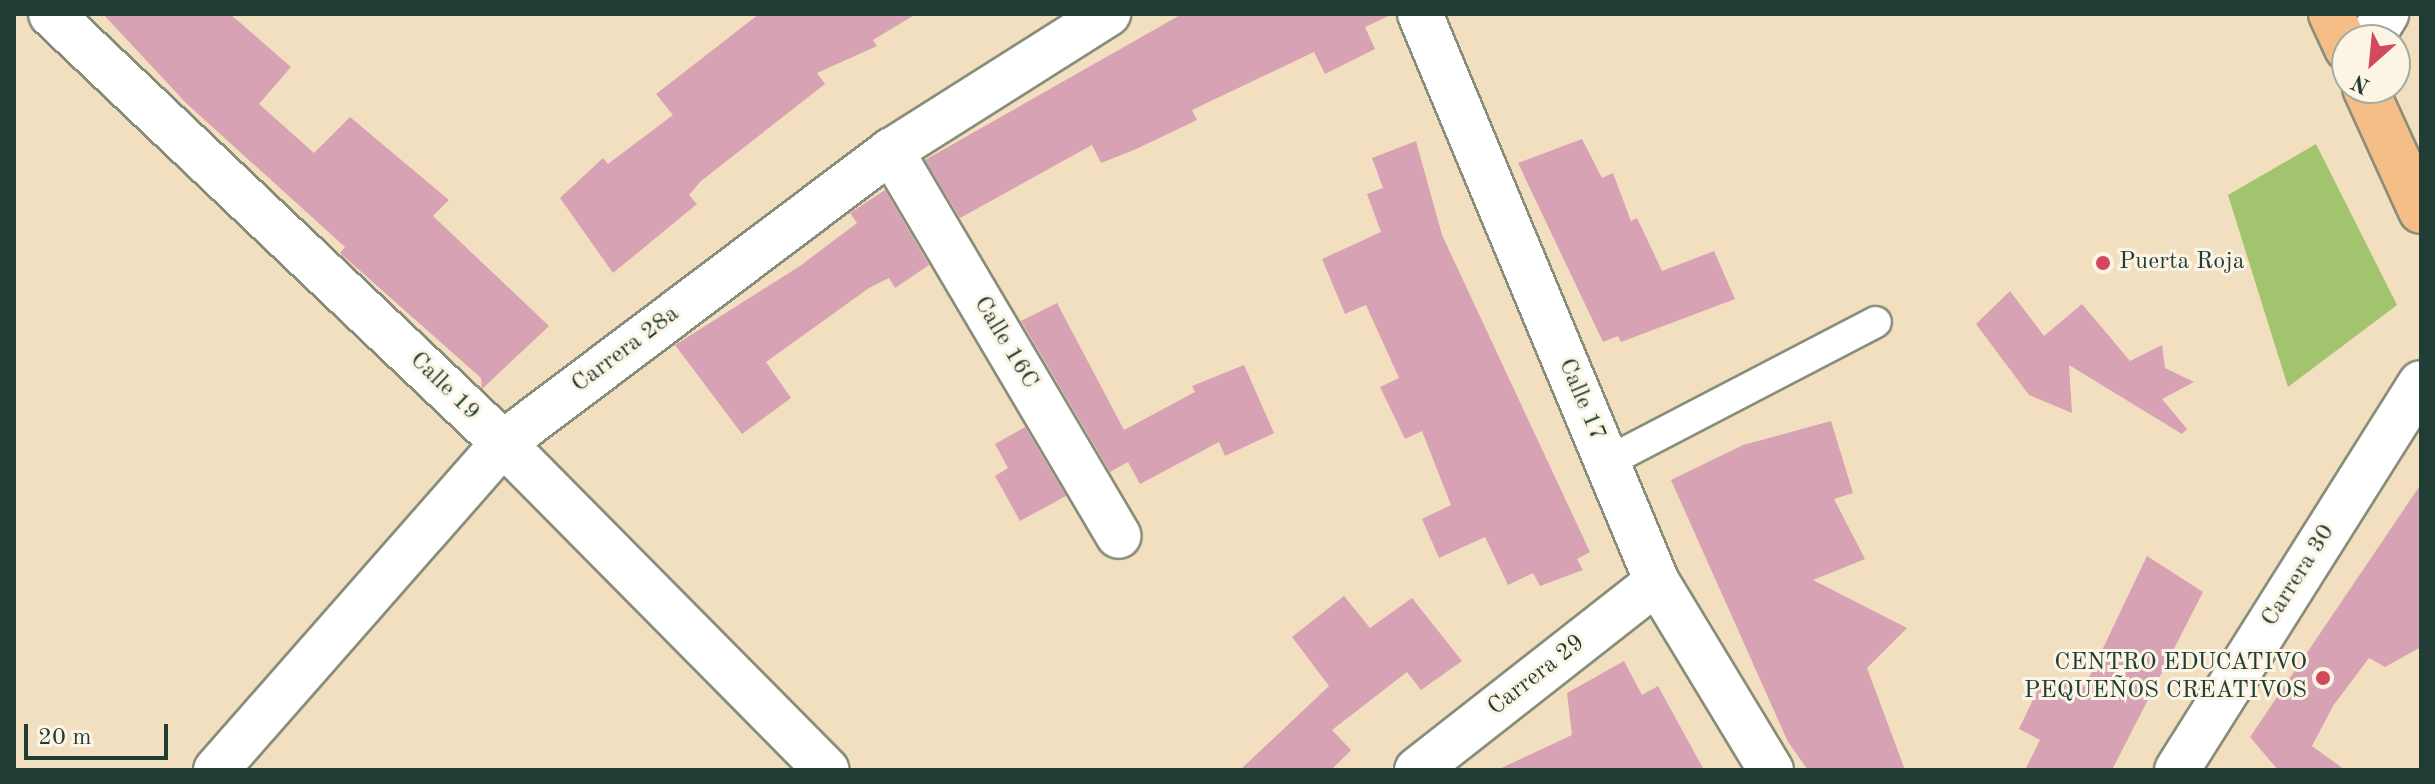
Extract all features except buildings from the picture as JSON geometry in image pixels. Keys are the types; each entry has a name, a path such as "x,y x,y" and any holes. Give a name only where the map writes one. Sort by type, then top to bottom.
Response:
{"highway":[{"path":"2372,104 2421,211"}],"street":[{"name":"Calle 19","path":"51,14 503,443 827,770"},
{"name":"Carrera 28a","path":"216,770 503,443 891,151 1108,14"},
{"name":"Calle 17","path":"1420,14 1657,582 1771,770"},
{"name":"Calle 16C","path":"891,151 1119,536"},
{"name":"Carrera 30","path":"2177,770 2421,383"},
{"name":"Carrera 29","path":"1417,770 1657,582"}],"lane":[{"path":"1607,462 1876,322"}],"green space":[{"path":"2316,144 2397,305 2288,387 2228,195"}],"place":[{"name":"Puerta Roja","path":"2103,263"},
{"name":"CENTRO EDUCATIVO PEQUEÑOS CREATIVOS","path":"2323,678"}]}
